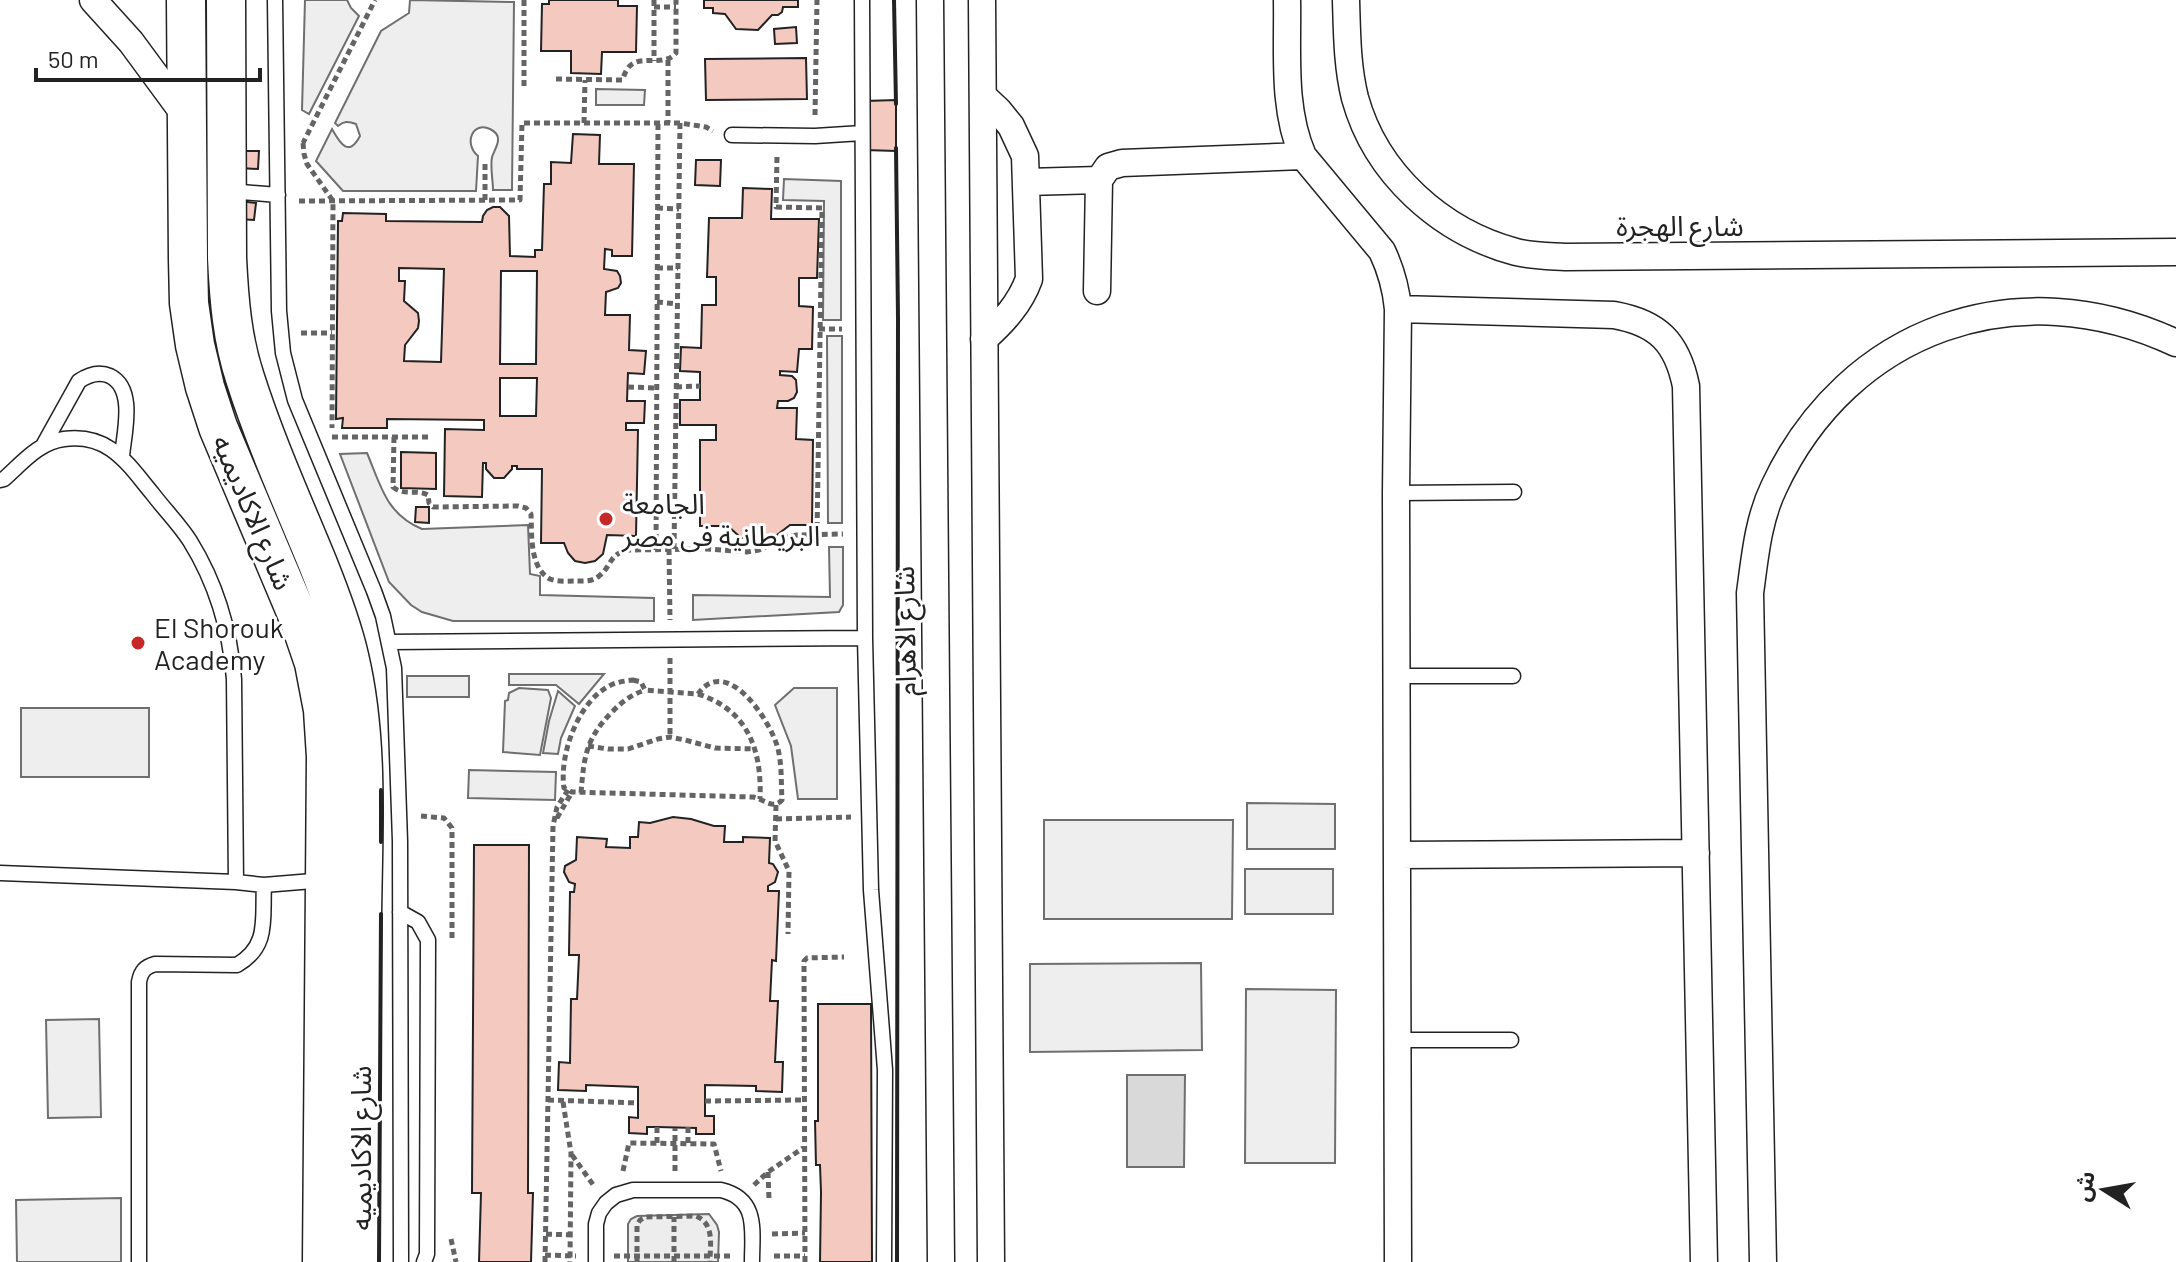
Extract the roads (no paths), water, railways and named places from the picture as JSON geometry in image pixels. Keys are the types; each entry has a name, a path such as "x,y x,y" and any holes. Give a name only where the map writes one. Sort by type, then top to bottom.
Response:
{"street":[{"path":"93,0 131,42 187,118"},
{"name":"شارع الاكاديميه","path":"186,0 189,303 195,345 218,427 299,619 314,663 323,710 326,757 322,1262"},
{"name":"شارع الاكاديميه","path":"226,0 229,298 235,338 244,377 335,608 349,655 358,703 362,752 363,874 359,1262"},
{"name":"شارع الاهرام","path":"930,0 941,1262"},
{"path":"977,1262 991,1262 982,0"},
{"path":"1287,0 1290,119 1303,156 1382,251 1391,269 1398,309 1398,1262"},
{"name":"شارع الهجرة","path":"1346,0 1347,52 1356,98 1373,142 1400,181 1434,213 1474,237 1519,252 1565,257 2176,252"},
{"path":"983,96 1011,126 1025,156 1029,279 1024,293 1008,315 984,339"},
{"path":"1097,291 1099,180 1108,167 1122,163 1303,156"},
{"path":"1027,182 1099,180"},
{"path":"1398,309 1614,315 1636,319 1655,330 1671,345 1682,365 1686,386 1704,1262"},
{"path":"1763,1262 1750,593 1757,540 1773,489 1798,442 1831,400 1871,365 1917,338 1967,320 2020,311 2046,311 2073,312 2125,323 2176,343"},
{"path":"205,387 244,377"},
{"path":"1397,855 1696,853"},
{"path":"325,880 363,874"}],"lane":[{"path":"275,0 280,332 283,353 295,400 374,591 394,668 400,814 401,1262"},
{"path":"862,0 865,638 874,945 885,1070 884,1262"},
{"path":"732,135 862,133"},
{"path":"227,191 278,198"},
{"path":"0,480 44,444 72,390 89,375 111,377 120,384 125,394 122,456"},
{"path":"44,444 64,439 84,439 104,445 122,456 189,540 207,573 231,646 236,882"},
{"path":"1396,493 1514,492"},
{"path":"389,642 865,638"},
{"path":"1396,676 1513,676"},
{"path":"0,873 264,885 325,880"},
{"path":"139,1262 140,973 155,964 237,965 248,959 261,938 264,885"},
{"path":"400,912 418,922 428,940 427,1254 424,1262"},
{"path":"1397,1040 1511,1040"},
{"path":"596,1259 599,1213 606,1203 622,1192 721,1190 732,1192 747,1206 751,1215 752,1259"}],"place":[{"name":"الجامعة البريطانية فى مصر","path":"606,519"},
{"name":"El Shorouk Academy","path":"138,643"}]}
